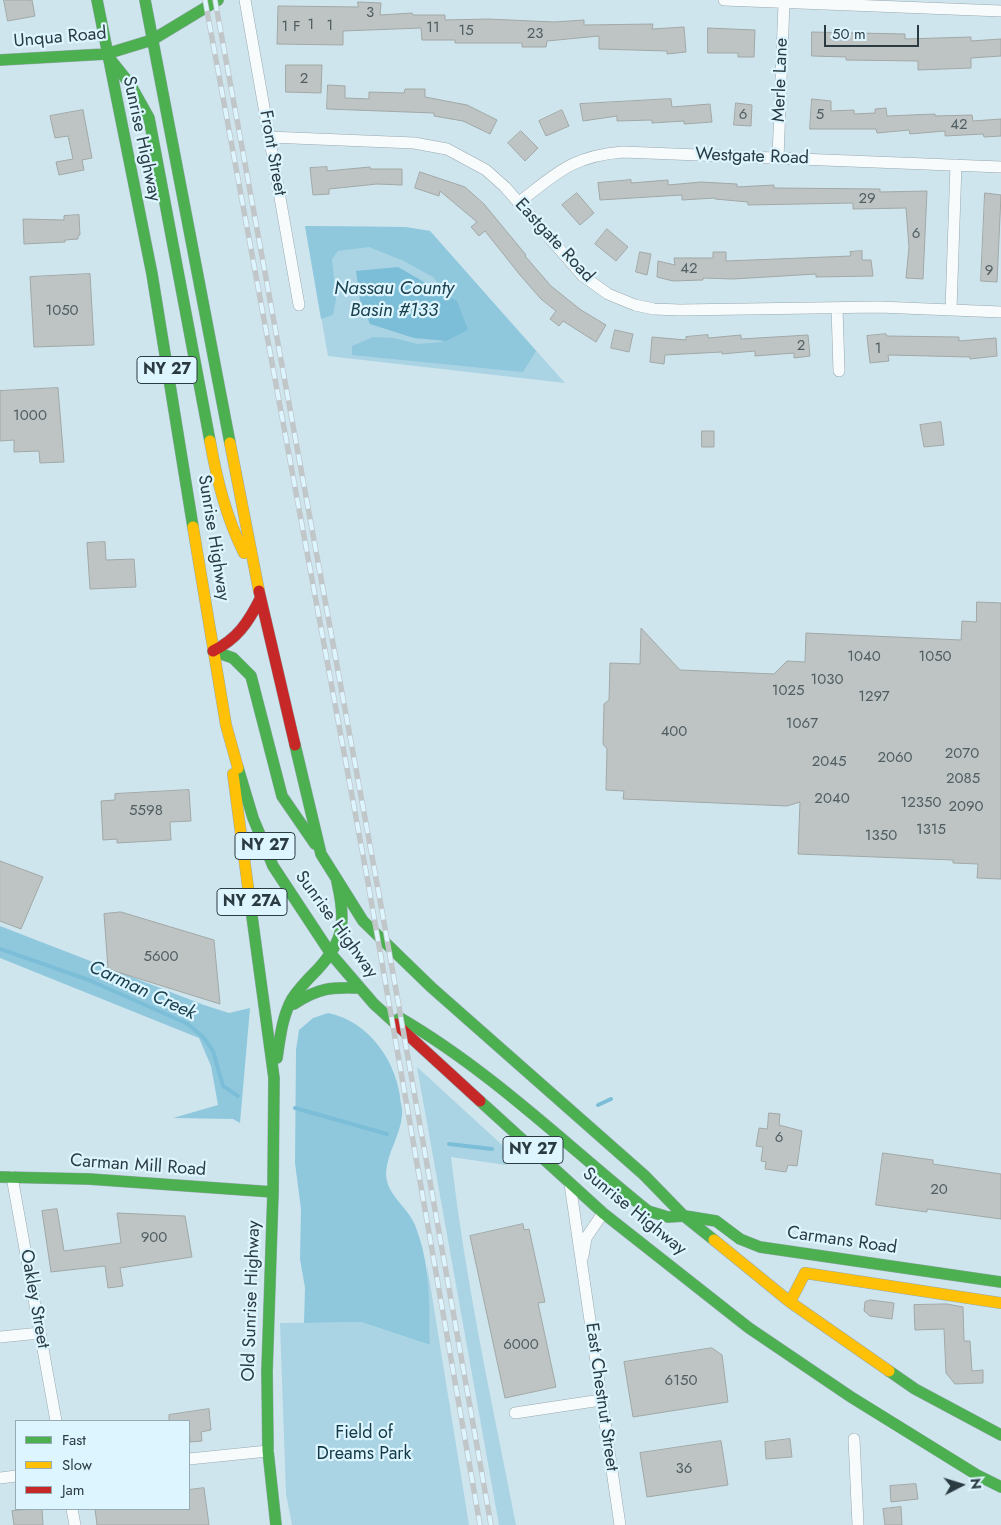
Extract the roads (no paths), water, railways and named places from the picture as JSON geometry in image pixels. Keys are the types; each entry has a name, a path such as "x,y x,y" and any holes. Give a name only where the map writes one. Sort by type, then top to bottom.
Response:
{"main road":[{"name":"Sunrise Highway","path":"97,0 106,54 152,274 226,725 253,818 273,866 331,954 358,988 603,1213 749,1328 851,1398 977,1475 1001,1486"},
{"name":"Sunrise Highway","path":"145,0 255,575 321,854 363,921 431,987 644,1175 684,1216 790,1302 914,1389 1001,1435"},
{"name":"Unqua Road","path":"0,60 106,54 152,40 218,0"},
{"path":"106,54 125,73 138,94 149,118 219,490 231,527 255,575"},
{"path":"152,274 175,323 213,350"},
{"path":"214,651 233,642 247,624 260,599"},
{"path":"214,651 233,658 251,676 282,796 321,854"},
{"name":"Old Sunrise Highway","path":"226,725 274,1078 273,1192 266,1371 268,1451 276,1525"},
{"name":"Old Sunrise Highway","path":"274,1078 287,1008 304,981 331,954 339,940 343,924 336,876"},
{"path":"287,1008 315,989 330,987 358,988"},
{"name":"Carmans Road","path":"374,1004 453,1049 523,1103 648,1211 668,1217 684,1216 716,1221 740,1239 760,1246 1001,1282"},
{"name":"Carman Mill Road","path":"0,1177 88,1179 273,1192"},
{"path":"790,1302 805,1274 1001,1303"}],"street":[{"name":"Front Street","path":"245,0 299,306"},
{"path":"724,0 1001,11"},
{"name":"Merle Lane","path":"778,158 784,3"},
{"name":"Eastgate Road","path":"269,137 414,143 447,149 486,170 584,276 608,294 635,305 654,309 680,310 837,308 1001,312"},
{"name":"Westgate Road","path":"518,203 566,167 597,154 623,152 1001,167"},
{"path":"951,310 956,165"},
{"path":"837,308 839,371"},
{"name":"Oakley Street","path":"12,1177 56,1420"},
{"name":"East Chestnut Street","path":"570,1184 620,1525"},
{"name":"East Chestnut Street","path":"582,1270 586,1238 603,1213"},
{"path":"0,1337 40,1333"},
{"path":"515,1412 601,1400"},
{"path":"854,1439 858,1525"},
{"path":"190,1459 268,1451"},
{"path":"0,1478 15,1476"},
{"path":"72,1510 75,1525"}],"water":[{"name":"Nassau County Basin #133","path":"398,267 457,301 468,330 446,341 414,338 370,324 360,300 356,271"}],"waterway":[{"name":"Carman Creek","path":"0,949 89,980 188,1024 204,1038 213,1051 223,1086 238,1096"},
{"name":"Carman Creek","path":"598,1105 611,1099"},
{"name":"Carman Creek","path":"295,1108 387,1134"},
{"name":"Carman Creek","path":"449,1144 492,1149"}],"railway":[{"path":"205,0 367,877 480,1525"},
{"path":"215,0 380,900 491,1525"}],"park label":[{"name":"Field of Dreams Park","path":"364,1444"}]}
